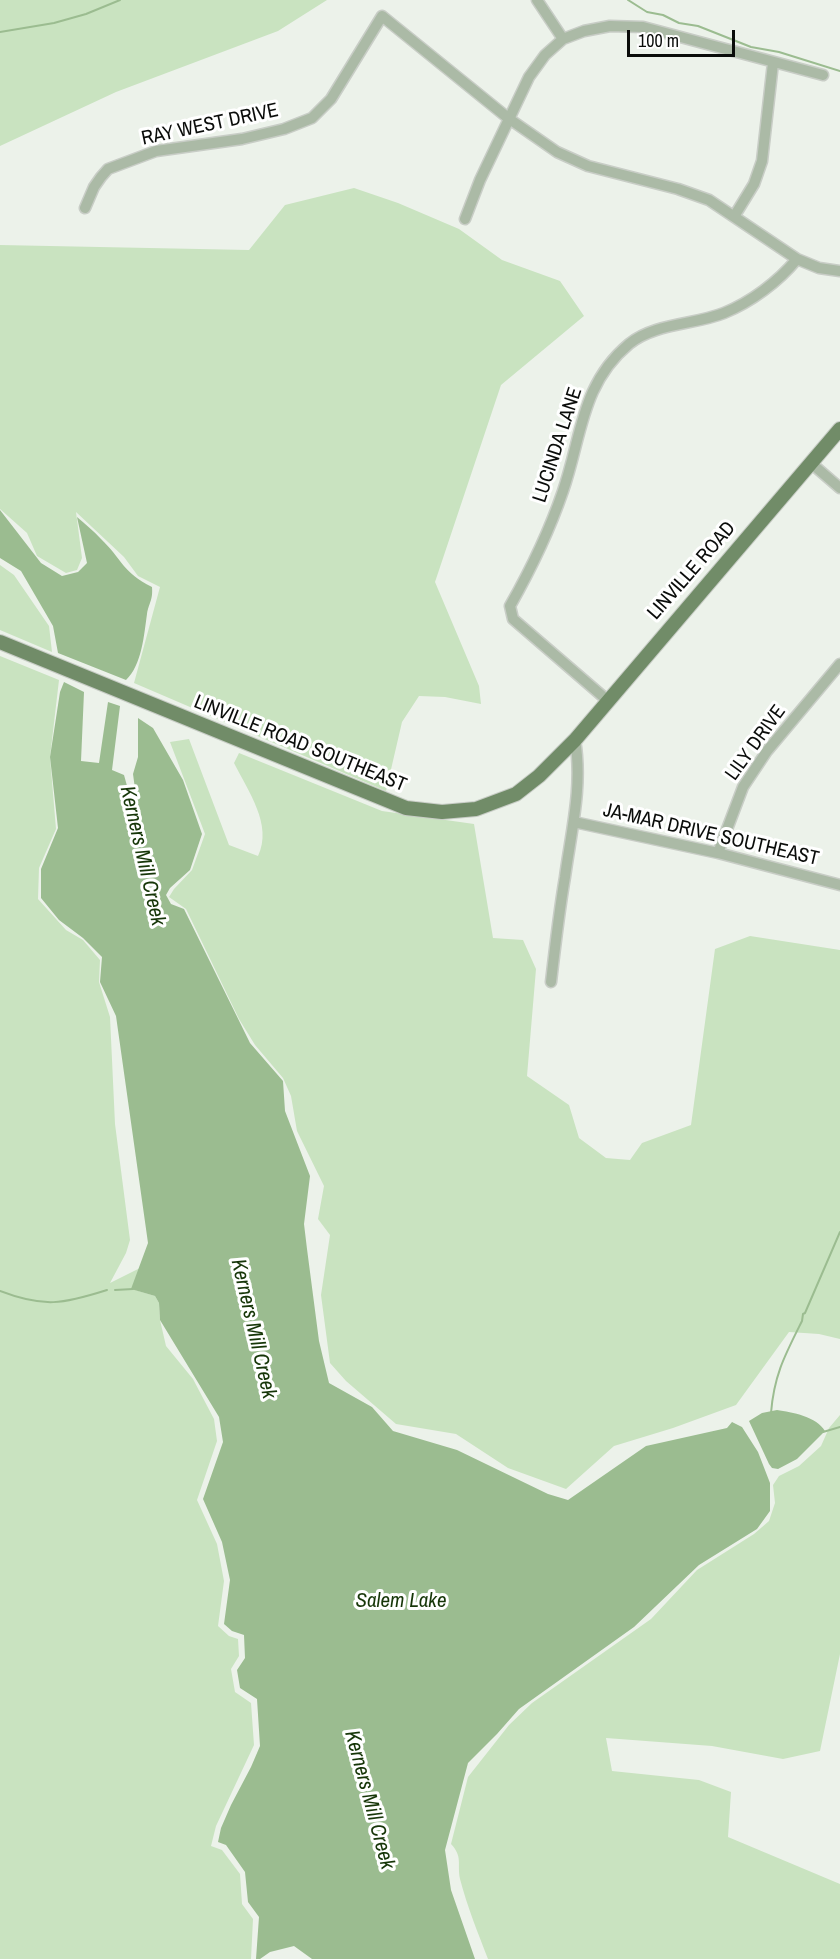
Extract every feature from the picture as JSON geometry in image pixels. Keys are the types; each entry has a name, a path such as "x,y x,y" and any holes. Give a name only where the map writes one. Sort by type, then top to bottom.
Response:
{"main road":[{"name":"LINVILLE ROAD","path":"575,740 840,429"},
{"name":"LINVILLE ROAD SOUTHEAST","path":"0,642 309,770 402,807 419,811 462,811 504,800 524,789 575,740"}],"street":[{"path":"537,0 564,39"},
{"name":"RAY WEST DRIVE","path":"85,208 94,187 108,169 156,151 242,139 284,129 312,118 331,99 382,16 508,118"},
{"path":"465,219 480,180 529,77 545,55 564,39 584,31 610,26 643,27 823,75"},
{"path":"735,215 754,184 762,161 773,63"},
{"path":"508,118 557,152 588,166 678,189 710,200 797,259 819,268 840,271"},
{"name":"LUCINDA LANE","path":"607,700 513,620 510,606 547,537 564,488 586,407 602,373 631,343 659,329 732,309 776,281 797,259"},
{"path":"811,463 840,488"},
{"name":"LILY DRIVE","path":"718,853 743,787 767,750 840,664"},
{"path":"551,982 574,822 578,759 575,740"},
{"name":"JA-MAR DRIVE SOUTHEAST","path":"574,822 718,853 840,885"}],"shaded area":[{"path":"0,0 327,0 278,31 116,92 0,146"},
{"path":"354,188 398,203 459,229 502,260 560,281 584,316 501,385 435,582 479,686 481,704 445,697 419,696 402,722 386,791 134,683 160,587 138,576 124,557 76,512 82,558 77,570 66,573 37,556 27,533 0,509 0,245 249,250 285,205"},
{"path":"0,565 14,575 49,626 52,652 0,630"},
{"path":"0,656 59,680 50,757 56,829 39,868 38,899 66,930 83,940 100,960 99,982 110,1017 115,1124 130,1240 126,1253 110,1283 140,1268 132,1289 155,1296 159,1303 166,1346 193,1379 214,1419 217,1441 197,1500 217,1544 224,1581 218,1626 229,1636 238,1639 239,1656 231,1669 235,1692 251,1703 254,1745 216,1826 211,1846 222,1850 240,1874 242,1904 253,1919 251,1959 0,1959"},
{"path":"189,739 229,845 258,856 263,832 261,820 234,763 239,753 382,811 474,824 493,938 523,940 536,969 527,1076 569,1105 579,1138 606,1158 630,1160 642,1143 691,1125 715,949 750,936 840,950 840,1339 819,1334 789,1332 736,1405 614,1446 566,1489 508,1468 456,1434 396,1424 346,1381 330,1363 321,1295 330,1235 318,1219 324,1186 297,1131 291,1096 283,1078 255,1045 239,1019 186,909 169,897 192,870 205,834 170,742"},
{"path":"840,1415 840,1654 820,1751 783,1759 712,1746 606,1738 612,1771 699,1780 731,1792 728,1837 840,1884 840,1959 488,1959 460,1879 458,1857 451,1844 468,1777 509,1725 532,1703 651,1619 697,1570 754,1534 769,1521 775,1503 773,1485 779,1476 799,1466 821,1446 829,1428"}],"water":[{"path":"0,510 41,563 62,576 78,572 87,563 77,517 108,546 134,576 152,587 139,658 126,680 58,653 53,626 21,571 0,558"},
{"name":"Salem Lake","path":"64,682 84,692 81,761 99,763 108,702 120,706 112,770 124,775 129,793 136,796 133,774 138,757 138,718 153,728 183,780 202,834 190,870 170,888 166,895 171,904 184,909 250,1043 283,1081 285,1111 310,1176 304,1224 319,1341 329,1383 372,1407 393,1431 457,1450 548,1494 568,1500 646,1446 727,1428 732,1422 742,1427 758,1452 770,1483 770,1511 757,1529 699,1565 634,1627 519,1709 468,1763 445,1850 451,1890 475,1959 312,1959 294,1946 270,1952 256,1959 259,1917 248,1902 245,1872 226,1845 218,1842 221,1828 231,1805 260,1746 257,1699 240,1688 237,1670 245,1658 244,1635 232,1631 224,1624 230,1580 222,1542 203,1499 223,1442 219,1417 160,1320 159,1303 155,1296 131,1289 148,1243 116,1016 100,982 102,957 83,938 59,920 41,898 41,869 58,828 50,757 60,692"},
{"path":"777,1410 810,1419 825,1431 797,1459 778,1469 772,1468 769,1464 749,1421 762,1413"}],"waterway":[{"path":"0,32 54,23 86,14 120,0"},
{"path":"628,0 647,12 663,15 679,23 698,26 751,47 779,52 840,71"},
{"path":"771,1413 781,1366 840,1232"},
{"path":"115,1290 133,1289"},
{"path":"0,1291 29,1300 54,1302 107,1290"},
{"path":"823,1432 840,1427"}],"water label":[{"name":"Kerners Mill Creek","path":"142,856"},
{"name":"Kerners Mill Creek","path":"253,1329"},
{"name":"Kerners Mill Creek","path":"369,1800"}]}
